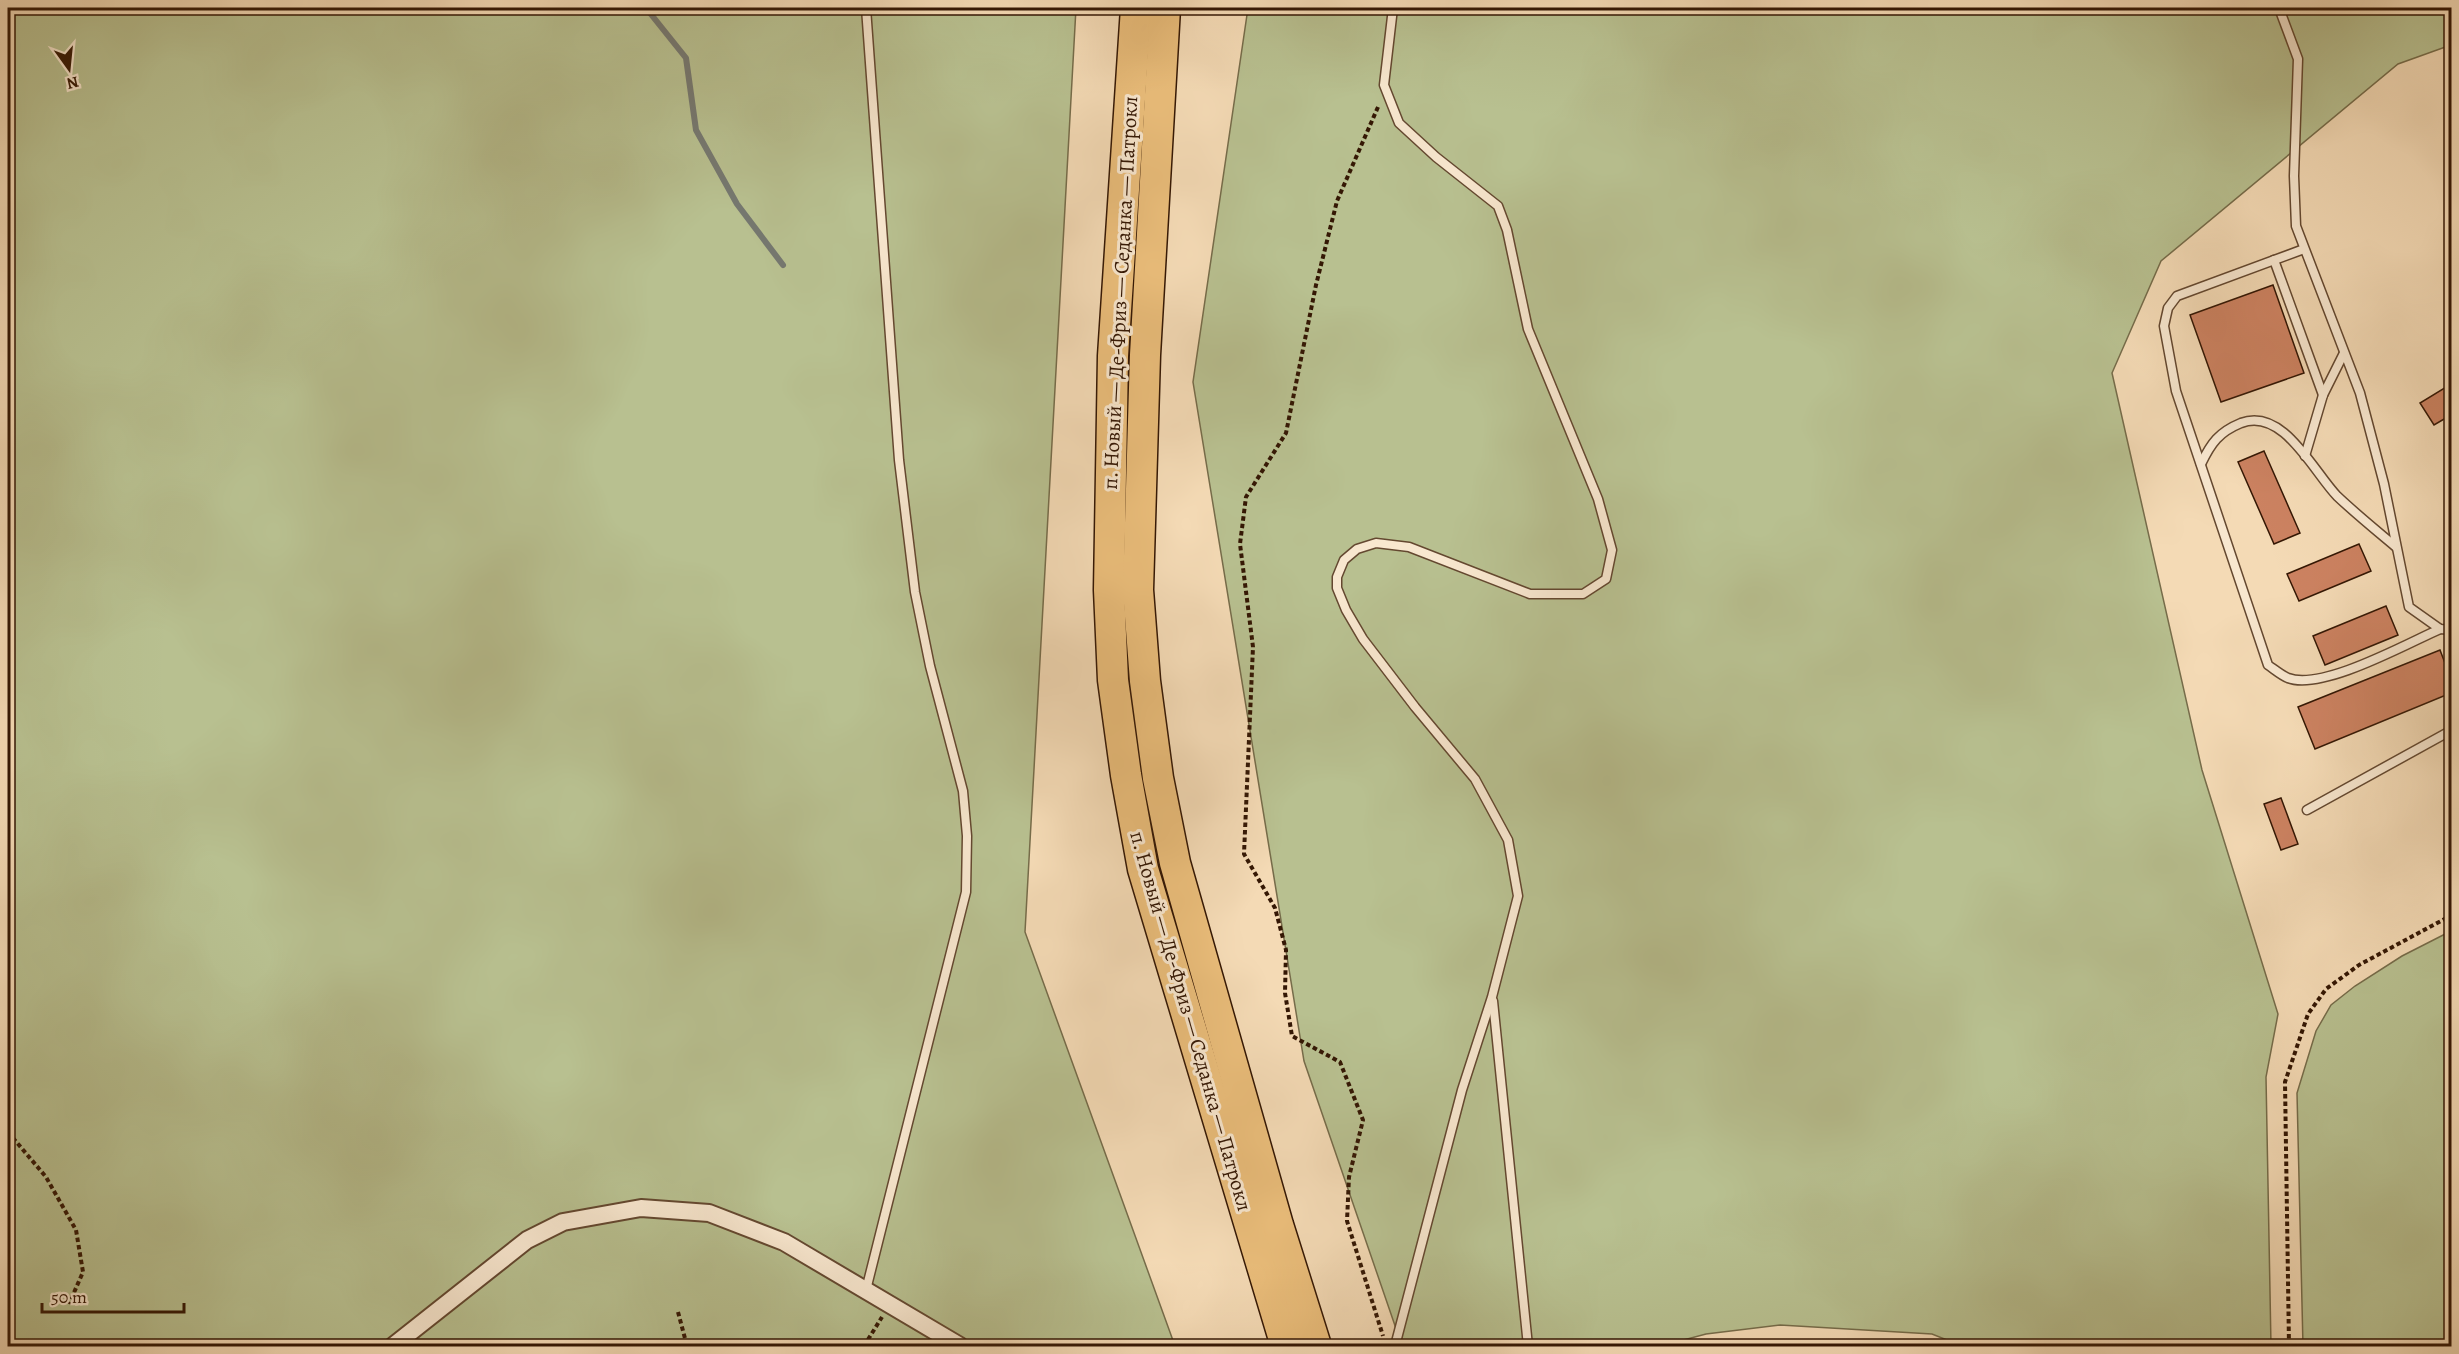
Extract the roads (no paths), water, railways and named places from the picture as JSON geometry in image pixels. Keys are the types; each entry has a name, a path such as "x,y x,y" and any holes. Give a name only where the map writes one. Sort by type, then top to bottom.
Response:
{"highway":[{"name":"п. Новый — Де-Фриз — Седанка — Патрокл","path":"1136,8 1113,356 1109,590 1113,680 1126,775 1143,869 1286,1347"},
{"name":"п. Новый — Де-Фриз — Седанка — Патрокл","path":"1165,8 1146,343 1138,590 1145,681 1158,778 1175,863 1278,1225 1316,1347"}],"street":[{"path":"393,1347 527,1240 563,1222 640,1208 709,1214 784,1242 960,1347"}],"lane":[{"path":"866,8 899,460 915,592 930,666 963,791 967,836 966,892 866,1290"},
{"path":"1393,8 1383,86 1399,123 1436,157 1498,206 1508,230 1528,329 1598,499 1612,550 1606,579 1583,594 1530,594 1409,547 1376,543 1357,549 1344,560 1337,577 1337,588 1346,610 1363,639 1414,707 1475,779 1508,840 1518,896 1492,997 1462,1090 1395,1347"},
{"path":"2278,8 2298,59 2296,226 2363,405 2385,484 2409,607 2440,629"},
{"path":"2304,249 2177,296 2168,308 2164,326 2166,349 2176,391 2268,665 2288,678 2311,681 2338,675 2440,629 2451,630"},
{"path":"2274,260 2323,395"},
{"path":"2304,456 2323,395 2344,353"},
{"path":"2201,464 2224,429 2245,422 2264,421 2280,429 2336,495 2397,548"},
{"path":"2307,810 2451,730"},
{"path":"1492,997 1528,1347"}],"waterway":[{"path":"646,8 686,58 696,130 737,204 783,265"}]}
